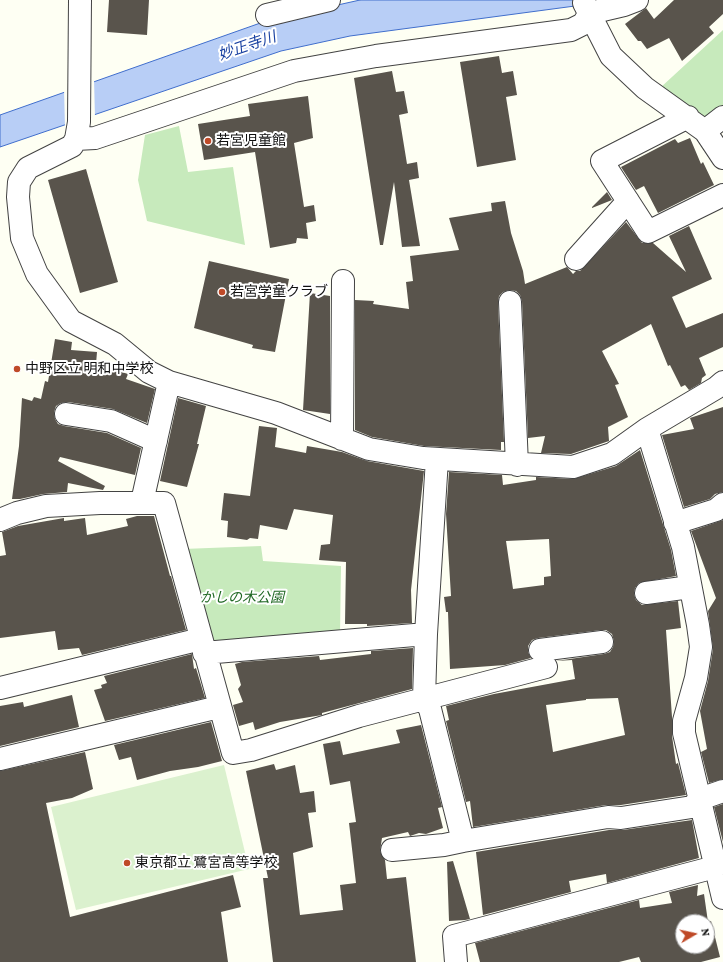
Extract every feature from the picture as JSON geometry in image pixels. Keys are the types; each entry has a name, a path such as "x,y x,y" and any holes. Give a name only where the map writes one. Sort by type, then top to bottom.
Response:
{"street":[{"path":"80,0 77,130 72,146 28,168 19,182 18,197 22,238 37,274 71,321 115,344 149,372 169,382 276,413 369,449 423,458 517,465 573,467 612,454 647,429 716,388 723,382"},
{"path":"267,15 329,0"},
{"path":"585,5 624,5 637,0"},
{"path":"77,130 95,138 294,71 376,56 571,30 583,24 585,5"},
{"path":"585,5 611,56 645,88 706,131 723,158"},
{"path":"706,131 723,116"},
{"path":"688,117 602,161 648,232 723,195"},
{"path":"576,259 628,201"},
{"path":"342,439 344,281"},
{"path":"510,302 517,465"},
{"path":"142,502 169,382"},
{"path":"66,414 111,421 156,440"},
{"path":"647,429 683,547 701,647 696,678 684,721 684,727 702,814 723,898"},
{"path":"437,459 426,634 424,699 430,709 463,841"},
{"path":"0,520 17,513 46,506 142,502 164,503 233,753 251,750 359,716 424,699 543,658 602,642"},
{"path":"675,523 716,510 723,504"},
{"path":"646,593 690,587"},
{"path":"0,688 203,646 426,634"},
{"path":"0,759 220,707"},
{"path":"392,850 444,846 463,841 608,817 621,818 692,807 700,799 723,791"},
{"path":"456,962 454,936 715,867"}],"green space":[{"path":"723,30 723,107 714,115 703,117 660,88"},
{"path":"179,126 188,172 233,167 245,245 147,221 138,180 145,135"},
{"name":"かしの木公園","path":"261,546 263,561 341,566 340,634 215,645 183,549"},
{"path":"224,765 249,869 76,910 51,807"}],"water":[{"name":"妙正寺川","path":"360,0 587,0 575,6 350,36 281,51 0,147 0,115 266,21"}],"pier":[{"path":"94,79 95,118 65,128 64,89"}],"building":[{"path":"109,0 149,0 147,35 107,32"},
{"path":"674,0 723,0 723,14 709,27 714,33 682,61 669,38 647,49 641,41 638,41 625,24 646,8 654,19"},
{"path":"499,56 502,73 513,71 517,95 506,97 516,160 477,167 460,62"},
{"path":"392,71 396,92 404,91 408,113 399,115 407,164 417,162 419,178 409,180 420,246 402,247 394,182 383,245 380,245 354,78"},
{"path":"308,96 313,138 294,143 304,207 314,205 316,221 306,223 308,239 297,238 296,243 270,248 255,152 204,160 198,124 250,116 248,104"},
{"path":"690,138 701,164 703,162 714,185 658,213 644,186 636,190 621,167 675,139 678,143"},
{"path":"86,169 118,282 80,293 48,180"},
{"path":"607,192 612,200 592,208 592,207"},
{"path":"505,201 511,233 523,271 525,284 567,267 573,274 576,271 580,271 626,222 642,243 653,243 686,272 669,236 689,226 712,279 672,297 686,328 723,313 723,347 699,358 706,375 702,378 701,383 689,390 685,385 681,387 670,365 668,366 651,324 602,351 619,384 615,385 628,417 608,427 609,441 571,454 541,453 545,436 528,438 522,301 520,295 516,291 509,290 503,292 499,296 498,303 504,442 501,442 501,450 424,446 372,437 355,430 355,300 374,301 373,304 409,309 406,282 413,281 410,256 459,250 449,218 492,211 491,203"},
{"path":"209,261 289,279 275,352 252,348 253,345 194,328"},
{"path":"310,293 330,296 330,414 303,410"},
{"path":"55,339 72,342 71,350 97,352 96,364 128,374 126,379 155,389 147,423 113,409 68,402 61,403 56,406 54,412 55,419 58,424 107,433 141,448 135,475 60,457 58,461 105,486 103,490 68,483 67,492 12,499 19,446 22,398 32,401 34,397 41,399 45,381 48,382"},
{"path":"178,398 206,406 197,444 199,444 187,487 160,481"},
{"path":"723,407 723,492 715,494 710,499 684,507 662,435 694,429 690,418"},
{"path":"259,426 277,428 275,447 306,453 307,446 342,452 367,461 424,471 411,590 412,623 367,626 367,624 345,624 346,562 319,560 321,545 330,544 333,515 294,509 287,530 260,525 258,539 250,538 247,540 227,537 228,521 221,520 224,493 250,496"},
{"path":"640,450 671,550 676,576 639,583 635,588 634,594 636,600 642,605 678,601 681,628 666,630 672,736 676,764 678,763 686,795 621,805 606,805 473,827 470,801 466,802 446,721 449,720 446,706 494,694 575,679 572,660 556,661 610,652 614,641 612,634 606,630 538,638 532,640 528,646 528,652 531,658 505,665 450,669 448,612 446,612 444,597 451,596 446,514 449,472 502,475 503,485 536,480 536,477 573,479 616,466","holes":["549,539 551,576 544,577 544,585 513,589 506,541","618,698 625,735 553,752 546,705 586,699"]},
{"path":"137,516 154,516 186,630 82,655 79,648 58,650 55,631 0,638 0,556 6,555 2,532 18,526 64,518 64,521 85,518 87,535 128,526 126,519"},
{"path":"723,520 723,779 709,783 701,752 707,749 700,711 708,681 713,649 708,611 716,598 691,531"},
{"path":"413,648 412,689 322,713 322,715 280,722 255,730 253,722 239,726 233,705 243,702 238,689 241,685 235,664 242,662 319,656 320,660 371,654 371,651"},
{"path":"192,654 194,669 196,668 205,698 105,721 94,690 102,688 101,685 107,683 104,676"},
{"path":"72,695 79,727 0,746 0,706 23,702 24,707"},
{"path":"211,722 222,761 198,767 170,771 137,780 131,757 119,760 114,745"},
{"path":"421,725 442,807 438,808 443,828 426,834 419,833 410,836 408,832 382,838 380,851 385,860 387,879 406,877 416,962 273,962 263,878 268,878 246,771 274,764 276,770 295,765 300,793 314,791 316,812 308,813 313,847 293,853 300,915 343,910 340,885 356,883 349,823 356,822 350,781 330,785 323,744 340,741 343,755 400,743 396,730"},
{"path":"85,752 93,789 72,798 46,803 70,917 233,875 241,907 221,912 228,962 0,962 0,771"},
{"path":"723,804 723,842 714,807"},
{"path":"692,820 699,858 607,883 606,874 569,881 571,892 483,915 476,852 609,830 623,830"},
{"path":"453,861 470,919 449,921 447,862"},
{"path":"698,885 697,896 704,894 707,914 675,914 675,954 715,954 715,937 720,957 701,962 641,962 639,957 619,962 480,962 475,943 639,900 640,908 672,903 669,892"}],"place":[{"name":"若宮児童館","path":"208,141"},
{"name":"若宮学童クラブ","path":"222,292"},
{"name":"中野区立 明和中学校","path":"17,369"},
{"name":"東京都立 鷺宮高等学校","path":"127,863"}]}
